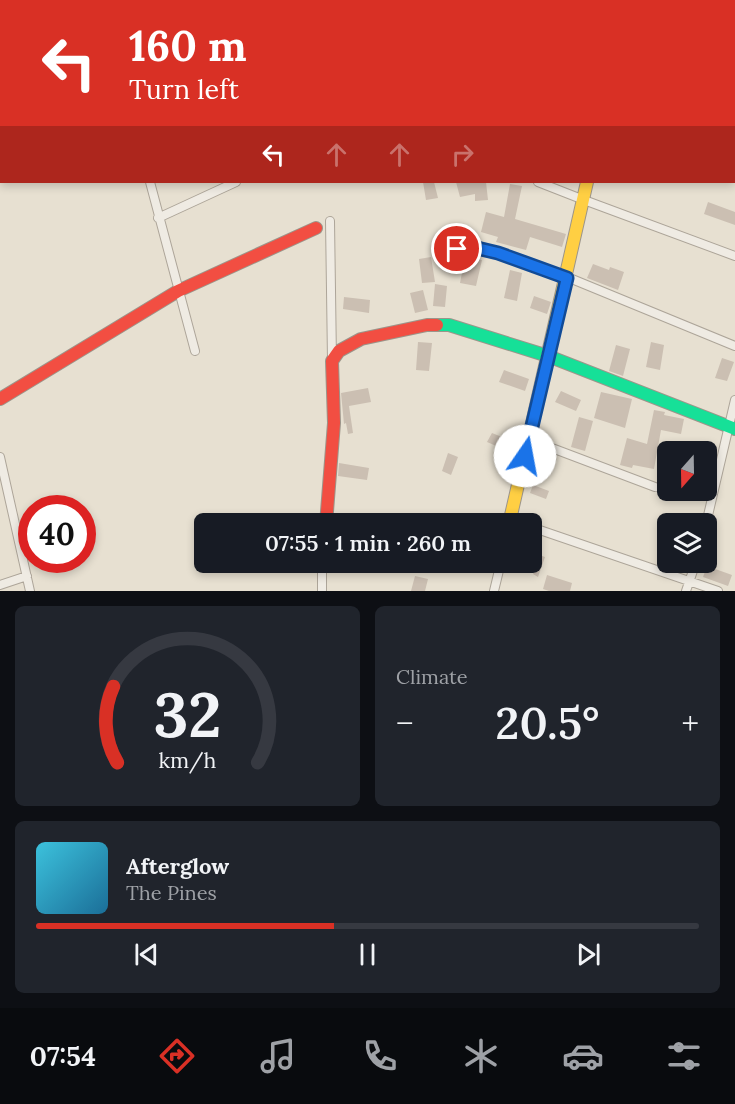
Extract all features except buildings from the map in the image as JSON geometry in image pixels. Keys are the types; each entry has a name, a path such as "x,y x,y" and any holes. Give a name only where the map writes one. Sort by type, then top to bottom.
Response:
{"street":[{"path":"150,183 195,351"},
{"path":"158,218 234,183"},
{"path":"541,183 735,256"},
{"path":"515,513 528,439 567,278 587,183"},
{"path":"327,513 334,423 330,221"},
{"path":"0,399 178,291 316,228"},
{"path":"437,251 477,248 498,253 567,278 735,346"},
{"path":"332,361 339,351 361,339 427,325 449,325 548,356 732,428"},
{"path":"709,513 732,428 735,400"},
{"path":"528,439 655,487"},
{"path":"0,457 30,591"},
{"path":"542,531 718,591"},
{"path":"322,573 322,591"},
{"path":"494,591 498,573"},
{"path":"686,591 693,573"},
{"path":"0,585 27,576"}],"traffic: fast":[{"path":"437,325 449,325 548,356 735,429"}],"traffic: slow":[{"path":"512,513 587,183"}],"traffic: jam":[{"path":"0,399 178,291 316,228"},
{"path":"327,513 334,423 332,361 339,351 361,339 427,325 437,325"}],"route":[{"path":"457,249 477,248 498,253 567,278 528,434 525,456"}]}
